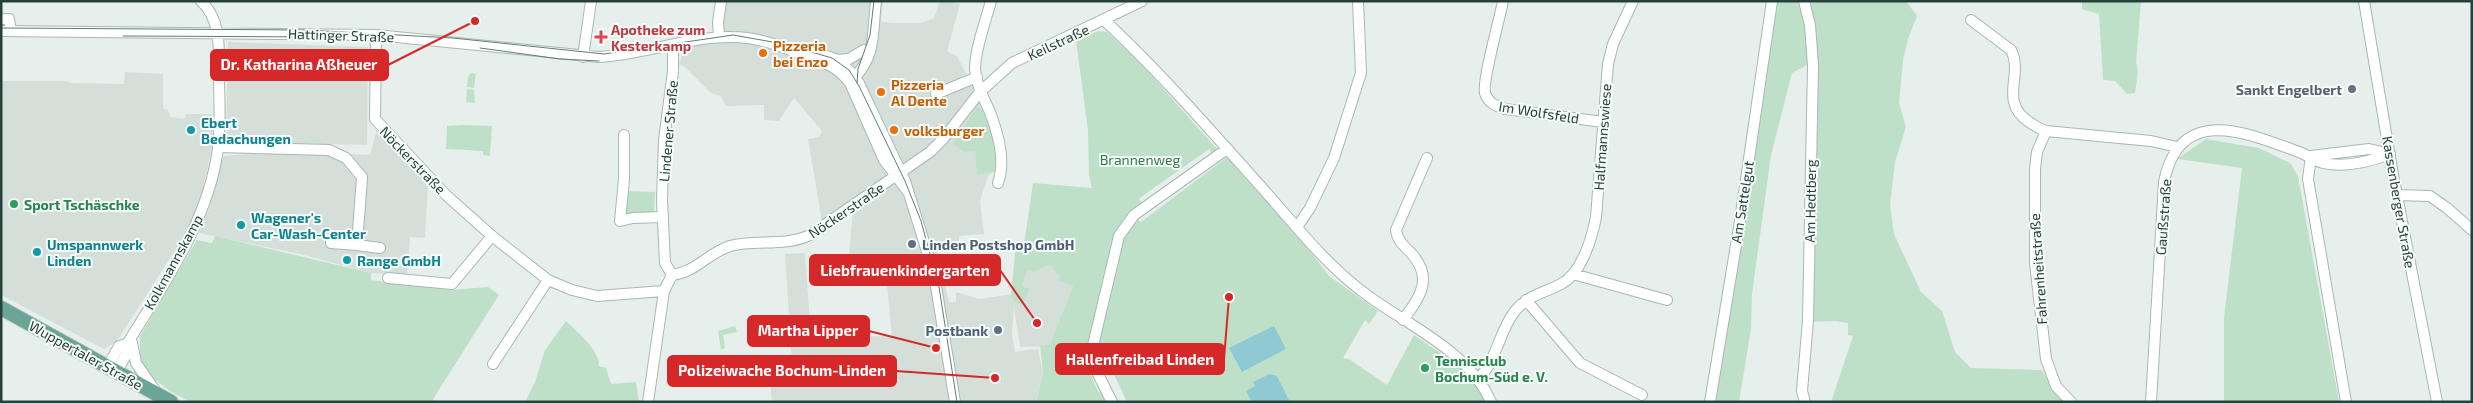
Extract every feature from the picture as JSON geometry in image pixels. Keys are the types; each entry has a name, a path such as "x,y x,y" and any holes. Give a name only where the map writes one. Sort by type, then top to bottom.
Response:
{"main road":[{"name":"Wuppertaler Straße","path":"1,308 171,402"}],"street":[{"path":"200,1 208,8 218,33"},
{"path":"583,56 591,1"},
{"path":"719,37 721,1"},
{"path":"853,78 872,32 876,1"},
{"path":"991,1 977,56 977,77 980,92 990,112 999,146 1002,172 998,183"},
{"name":"Keilstraße","path":"898,175 943,139 980,92 1012,63 1142,1"},
{"path":"1297,227 1310,208 1334,158 1361,74 1358,1"},
{"name":"Im Wolfsfeld","path":"1503,1 1485,86 1490,101 1496,106 1506,108 1603,122"},
{"name":"Halfmannswiese","path":"1479,378 1490,364 1511,317 1526,300 1563,283 1573,274 1585,252 1594,229 1610,53 1633,1"},
{"name":"Am Sattelgut","path":"1710,402 1772,1"},
{"name":"Am Hedtberg","path":"1804,1 1810,25 1813,65 1808,320 1802,391 1806,402"},
{"name":"Kassenberger Straße","path":"2364,1 2397,195 2437,402"},
{"name":"Hattinger Straße","path":"1,19 8,19 6,31 376,35 583,56 617,56 719,37 746,37 788,47 831,65 844,75 853,78"},
{"path":"1104,20 1142,55 1297,227 1347,278 1403,320 1457,356 1479,378 1491,402"},
{"path":"1971,20 2011,50 2014,60 2013,101 2016,111 2026,120 2046,131 2151,141 2177,147 2202,132 2220,129 2244,133 2310,156 2321,163 2336,165 2370,162 2390,154"},
{"path":"853,78 864,66 874,42 872,32"},
{"name":"Kolkmannskamp","path":"111,370 127,353 129,341 198,220 209,190 218,148 218,33"},
{"name":"Nöckerstraße","path":"376,35 375,119 421,170 492,236 548,280 572,290 596,296 664,291"},
{"name":"Lindener Straße","path":"672,46 673,71 664,140 663,217 666,265 672,275"},
{"name":"Hattinger Straße","path":"788,47 798,47 838,60 853,78 898,175 908,192 933,267 944,321 955,402"},
{"path":"838,60 849,59 864,50"},
{"path":"936,94 977,77"},
{"name":"Fahrenheitstraße","path":"2046,131 2037,152 2035,169 2035,263 2046,359 2056,386 2071,402"},
{"path":"624,135 624,180 620,221 633,218 663,217"},
{"name":"Gaußstraße","path":"2151,402 2164,182 2171,155 2177,147"},
{"path":"218,148 329,150 346,158 362,177 357,245"},
{"path":"1112,402 1090,358 1120,236 1134,214 1227,149"},
{"path":"2310,156 2308,179 2346,402"},
{"path":"1403,320 1420,295 1423,278 1418,262 1398,239 1396,230 1427,158"},
{"name":"Nöckerstraße","path":"672,275 690,271 718,251 727,247 742,243 786,242 816,232 866,194 898,175"},
{"path":"2397,195 2430,196 2472,230"},
{"path":"388,278 452,284 492,236"},
{"path":"330,242 380,248"},
{"path":"1573,274 1667,300"},
{"path":"648,402 664,291 672,275"},
{"path":"494,364 548,280"},
{"path":"1526,300 1580,363 1642,395"},
{"path":"129,341 136,363 157,394"}],"shaded area":[{"path":"723,1 883,1 881,22 894,23 921,23 934,18 940,1 960,4 947,51 957,56 984,109 975,151 978,175 994,172 988,176 980,201 984,234 959,236 959,244 937,253 949,302 956,302 956,292 979,299 1013,294 1026,296 1030,289 1022,286 1028,270 1034,272 1050,265 1073,286 1049,346 1020,347 1014,307 1012,333 1015,352 1038,349 1043,373 1036,401 1040,402 772,402 770,379 793,376 785,254 805,253 811,337 892,336 886,275 849,257 853,211 878,194 874,185 822,222 808,139 819,137 822,131 794,98 779,121 764,120 764,105 726,106 721,96 711,93 685,67 679,65 682,53 688,47 720,41"},
{"path":"228,42 368,47 367,145 231,142 226,133"},
{"path":"125,72 163,74 163,109 168,110 170,117 185,119 186,114 212,114 213,142 202,195 188,230 117,341 104,349 1,295 1,81 67,81 71,83 124,84"},
{"path":"379,122 414,170 428,183 425,238 410,237 407,276 371,273 300,254 199,233 210,207 220,161 223,156 283,151 370,155"}],"green space":[{"path":"1775,1 1906,1 1917,16 1908,39 1903,60 1899,103 1906,127 1895,162 1890,205 1894,234 1921,292 1942,311 1955,352 1971,368 2042,370 2055,393 2064,402 1831,402 1853,336 1848,335 1848,323 1836,321 1811,322 1814,84 1807,65 1792,73 1771,155 1752,294 1751,329 1739,402 1714,402"},
{"path":"2082,1 2141,1 2136,62 2138,71 2135,93 2127,94 2115,81 2103,80 2099,14 2082,9"},
{"name":"Brannenweg","path":"1098,31 1107,32 1140,63 1217,149 1213,155 1209,149 1141,197 1139,199 1142,204 1131,215 1141,222 1230,155 1294,230 1329,276 1378,311 1369,324 1365,320 1343,358 1349,359 1387,385 1414,335 1463,371 1479,390 1486,402 1127,402 1103,351 1086,359 1087,367 1098,391 1118,402 1036,402 1043,373 1040,345 1049,346 1073,286 1058,281 1060,276 1050,265 1034,272 1028,270 1022,286 1030,289 1022,305 1014,302 1011,294 1016,243 1024,245 1033,183 1092,188 1089,175 1088,130 1076,41"},
{"path":"471,73 476,74 474,88 467,87 468,76"},
{"path":"467,89 474,90 475,103 466,102"},
{"path":"977,107 984,109 995,139 998,167 994,172 977,175 975,151 964,152 953,144"},
{"path":"447,126 492,126 490,156 483,155 483,151 446,149"},
{"path":"2206,139 2259,148 2290,163 2298,176 2339,402 2224,402 2224,318 2242,168 2177,159"},
{"path":"625,191 655,192 654,212 627,216 623,213"},
{"path":"215,236 371,273 371,280 450,290 488,287 499,295 433,399 436,402 190,402 170,391 151,377 140,358 140,336 197,240 212,243"},
{"path":"566,321 592,347 596,353 599,366 606,368 611,384 636,382 639,402 525,402 535,382 545,350"},
{"path":"735,326 737,332 723,335 725,348 721,350 718,331"}],"water":[{"path":"1274,326 1286,349 1242,372 1229,348"},
{"path":"1270,374 1277,376 1290,402 1252,402 1246,391 1255,386 1253,382"}],"tram line":[{"path":"857,83 858,69 870,35 874,1"},
{"path":"1,28 305,30 453,38 604,54 733,35 784,44 832,58 849,70 859,86 905,181 921,221 939,287 957,402"},
{"path":"123,36 323,37"},
{"path":"480,48 560,59 599,61"}],"place":[{"name":"Dr. Katharina Aßheuer","path":"475,21"},
{"name":"Apotheke zum Kesterkamp","path":"601,37"},
{"name":"Pizzeria bei Enzo","path":"763,53"},
{"name":"Sankt Engelbert","path":"2352,89"},
{"name":"Pizzeria Al Dente","path":"881,92"},
{"name":"Ebert Bedachungen","path":"191,130"},
{"name":"volksburger","path":"894,130"},
{"name":"Sport Tschäschke","path":"14,204"},
{"name":"Wagener's Car-Wash-Center","path":"241,225"},
{"name":"Linden Postshop GmbH","path":"912,244"},
{"name":"Umspannwerk Linden","path":"37,252"},
{"name":"Range GmbH","path":"347,260"},
{"name":"Hallenfreibad Linden","path":"1229,297"},
{"name":"Liebfrauenkindergarten","path":"1037,323"},
{"name":"Postbank","path":"998,330"},
{"name":"Martha Lipper","path":"936,348"},
{"name":"Tennisclub Bochum-Süd e. V.","path":"1425,368"},
{"name":"Polizeiwache Bochum-Linden","path":"995,378"}]}
